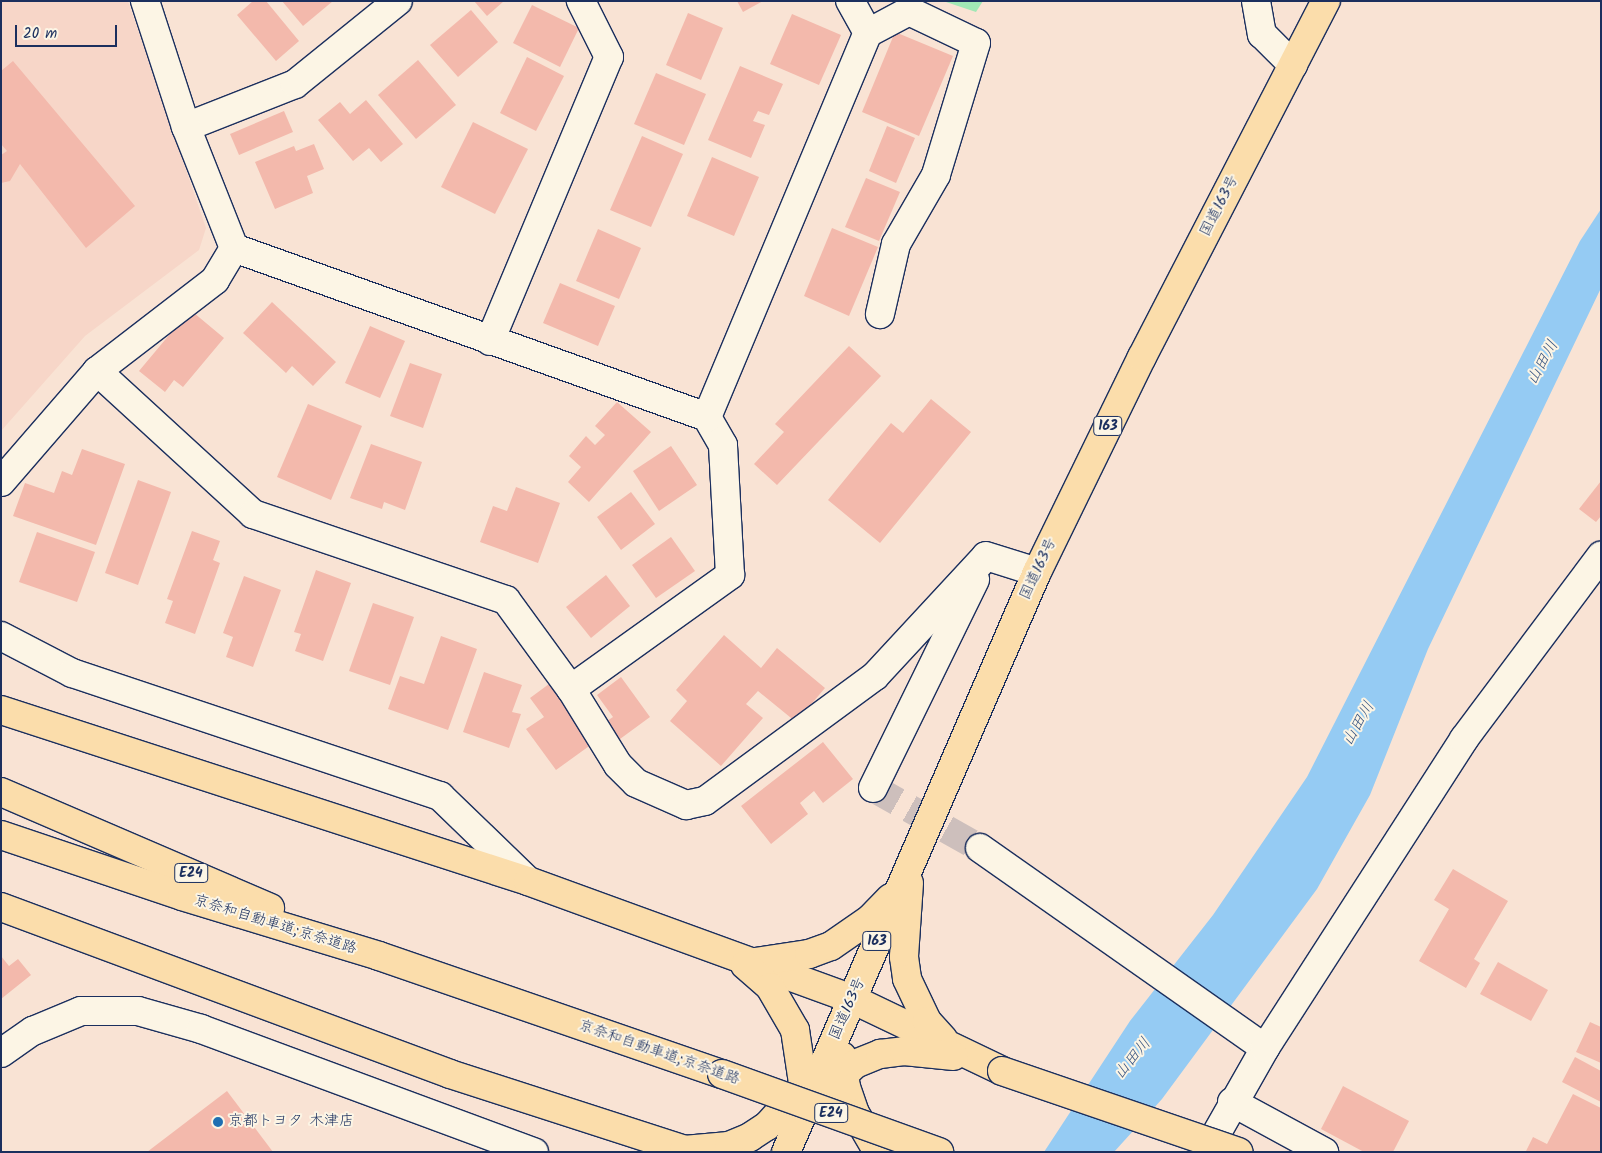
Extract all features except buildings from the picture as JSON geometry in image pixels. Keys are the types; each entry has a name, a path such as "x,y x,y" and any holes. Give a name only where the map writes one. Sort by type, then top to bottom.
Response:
{"highway":[{"name":"国道163号","path":"835,1066 839,1029 1037,572 1142,356 1326,1"},
{"path":"1,710 528,881 852,999 990,1065 1240,1152"},
{"name":"京奈和自動車道;京奈道路","path":"1,792 379,956"},
{"name":"京奈和自動車道;京奈道路","path":"1,834 182,896 379,956 722,1074 940,1152"},
{"path":"753,963 809,954 831,946 870,919 906,872"},
{"path":"906,872 904,957 907,979 927,1021 947,1044"},
{"path":"1,907 450,1074 678,1150 729,1146 750,1137 767,1126 802,1089 835,1066 880,1054 904,1051 990,1065"},
{"path":"722,952 752,969 784,1007 795,1030 801,1055 802,1089 799,1120"},
{"path":"786,1152 799,1120 835,1066"},
{"path":"835,1066 855,1113 878,1152"}],"street":[{"path":"145,1 186,127 234,248 490,341 707,416 723,445 730,575 571,689"},
{"path":"186,127 295,84 398,1"},
{"path":"490,341 609,57 581,1"},
{"path":"850,1 868,33"},
{"path":"1256,1 1262,34 1293,65"},
{"path":"707,416 868,33 909,11 976,43 936,175 896,244 880,314"},
{"path":"1,482 97,371 215,280 234,248"},
{"path":"97,371 253,514 506,600 571,689 618,766 636,783 686,805 705,801 875,676 986,556"},
{"path":"986,556 1037,572"},
{"path":"873,788 986,556"},
{"path":"1206,1152 1232,1102 1265,1048 1464,739 1601,556"},
{"path":"1,636 72,673 440,796 528,881"},
{"path":"980,848 1240,1033 1265,1048"},
{"path":"1,1053 34,1031 81,1012 138,1011 201,1029 534,1152"},
{"path":"1232,1102 1324,1152"}],"shaded area":[{"path":"1,1 128,1 206,228 199,250 85,336 1,431"}],"green space":[{"path":"943,1 983,1 976,12"}],"water":[{"name":"山田川","path":"1601,209 1601,288 1428,649 1370,795 1317,889 1162,1099 1114,1152 1044,1152 1130,1021 1213,915 1307,777 1580,241"}],"tunnel":[{"path":"873,788 980,848"}],"place":[{"name":"京都トヨタ 木津店","path":"218,1122"}]}
